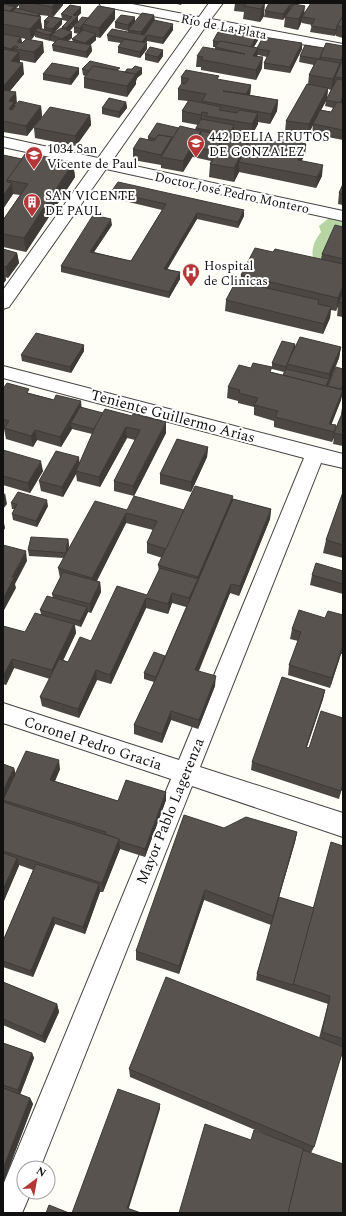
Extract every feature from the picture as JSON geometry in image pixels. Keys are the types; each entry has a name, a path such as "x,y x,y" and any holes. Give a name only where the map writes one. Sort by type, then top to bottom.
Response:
{"street":[{"name":"Río de La Plata","path":"106,3 343,48"},
{"path":"3,303 216,3"},
{"name":"Doctor José Pedro Montero","path":"3,142 343,216"},
{"name":"Teniente Guillermo Arias","path":"3,372 343,461"},
{"name":"Mayor Pablo Lagerenza","path":"28,1160 315,454"},
{"name":"Coronel Pedro Gracia","path":"3,713 343,825"},
{"path":"7,1213 16,1191"}],"green space":[{"path":"343,217 343,235 330,254 317,261 313,258 313,247 321,232 319,226 329,218"}],"building":[{"path":"32,3 55,3 52,7"},
{"path":"246,3 265,3 261,9 244,6"},
{"path":"269,3 295,4 290,5 283,14 265,11"},
{"path":"311,3 343,3 343,16 336,30 311,26 315,19 302,17"},
{"path":"3,4 15,7 9,11 3,10"},
{"path":"294,4 305,6 299,19 285,17"},
{"path":"70,5 81,7 73,15 78,16 66,28 62,27 72,17 61,14"},
{"path":"98,6 115,9 99,28 83,24"},
{"path":"16,8 40,14 37,16 12,12"},
{"path":"3,10 41,17 30,29 3,24"},
{"path":"142,13 154,15 141,32 128,30"},
{"path":"121,15 135,17 128,25 115,22"},
{"path":"49,16 62,19 52,29 44,27 49,22 44,21"},
{"path":"343,16 343,27 337,26"},
{"path":"82,17 88,18 80,28 74,27"},
{"path":"154,20 173,24 163,38 147,35 142,42 107,35 112,29 144,35"},
{"path":"38,28 53,32 49,35 35,31"},
{"path":"61,28 72,32 62,39 51,35"},
{"path":"83,30 96,34 85,43 72,39"},
{"path":"235,30 258,34 251,47 213,41 218,32 232,35"},
{"path":"3,34 21,37 17,42 22,43 26,39 43,42 34,52 15,49 18,47 14,46 11,49 3,47"},
{"path":"263,37 302,43 290,67 264,63 270,51 257,48"},
{"path":"58,39 91,45 86,52 52,45"},
{"path":"124,39 147,43 140,52 118,47"},
{"path":"220,41 258,48 253,56 263,57 256,70 201,60 203,57 197,56 203,47 245,54 215,47"},
{"path":"326,43 343,46 343,55 341,60 320,57"},
{"path":"305,45 324,48 320,59 300,56"},
{"path":"150,47 163,50 158,57 145,54"},
{"path":"3,49 19,52 11,61 23,63 3,87"},
{"path":"317,59 340,63 333,79 309,75"},
{"path":"343,59 343,78 335,77"},
{"path":"90,61 120,68 117,70 93,66 89,71 82,69"},
{"path":"52,63 79,68 70,79 43,74"},
{"path":"93,66 136,74 127,86 84,78"},
{"path":"135,66 142,68 136,75 125,72 127,69 132,69"},
{"path":"186,70 219,76 217,79 251,85 246,94 223,91 278,100 271,114 202,101 206,94 178,89 182,83 185,84 189,79 181,77"},
{"path":"337,79 343,80 343,96 340,103 326,100"},
{"path":"307,84 328,88 309,124 286,121"},
{"path":"3,90 16,92 9,101 14,102 9,109 12,110 19,101 41,106 26,126 3,121"},
{"path":"109,98 126,102 119,112 102,108"},
{"path":"189,100 221,107 219,110 237,113 239,110 258,113 252,124 206,116 208,113 202,112 201,115 182,111"},
{"path":"337,102 343,103 343,130 313,124 320,110 331,112"},
{"path":"50,107 90,115 75,136 34,128"},
{"path":"201,119 234,125 230,133 226,134 196,128"},
{"path":"157,123 179,128 172,140 172,137 158,135 156,139 148,137"},
{"path":"180,126 201,131 183,161 161,157"},
{"path":"202,131 224,136 215,151 193,147"},
{"path":"227,133 250,137 234,168 210,164"},
{"path":"158,135 172,137 161,155 133,149 140,138 154,141"},
{"path":"260,139 280,142 281,139 306,144 298,160 323,165 317,177 239,162 250,140"},
{"path":"25,154 73,163 24,238 3,234 3,220 28,184 7,180"},
{"path":"3,155 22,159 7,180 7,182 12,183 3,196"},
{"path":"118,182 244,210 238,222 197,213 164,269 180,272 169,292 61,266 93,215 111,219 90,252 131,261 166,204 111,192"},
{"path":"343,184 343,194 339,193"},
{"path":"335,225 343,227 343,259 322,254"},
{"path":"255,248 273,252 275,249 343,264 343,286 338,298 241,275"},
{"path":"3,249 17,253 6,267 3,266"},
{"path":"236,281 319,300 318,304 331,307 324,324 226,300"},
{"path":"343,292 343,303 339,302"},
{"path":"36,333 84,345 70,367 21,355"},
{"path":"300,337 341,347 329,374 287,364"},
{"path":"282,341 295,344 286,367 272,363"},
{"path":"253,363 272,367 270,372 343,390 329,424 336,425 334,432 275,417 278,411 254,405 258,398 239,393 240,390 228,387 239,365 251,368"},
{"path":"336,367 343,369 343,384 341,389 328,386"},
{"path":"286,369 329,379 326,386 283,375"},
{"path":"7,383 29,389 27,393 54,400 56,395 81,401 60,437 35,430 31,436 4,428 9,421 3,419 3,389"},
{"path":"80,407 103,413 94,429 71,423"},
{"path":"105,409 132,416 133,414 166,422 133,486 114,481 140,430 126,427 99,477 76,471 96,425"},
{"path":"343,411 343,435 334,433"},
{"path":"177,439 208,447 191,482 160,474"},
{"path":"3,450 41,461 28,483 3,476"},
{"path":"56,451 79,457 62,487 39,481"},
{"path":"195,486 233,496 198,577 158,565"},
{"path":"18,492 47,500 36,521 12,514 17,504 11,503"},
{"path":"343,492 343,545 326,540"},
{"path":"134,496 184,510 166,549 147,543 157,521 126,513 92,578 58,568 95,501 127,510"},
{"path":"233,499 271,509 240,586 231,584 195,670 216,676 199,720 171,711 162,734 134,725 158,674"},
{"path":"31,537 68,539 66,553 28,550"},
{"path":"3,545 26,551 12,577 14,578 3,599"},
{"path":"316,563 343,571 343,584 312,575"},
{"path":"160,568 198,579 189,598 172,593 168,604 146,598 110,675 96,670 78,709 40,697 59,659 68,662 80,637 91,641 117,586 147,595"},
{"path":"63,572 100,582 90,604 52,594"},
{"path":"47,596 87,607 80,621 40,610"},
{"path":"299,610 325,618 328,611 343,615 343,645 332,678 289,665 301,632 292,629"},
{"path":"35,613 74,624 52,670 12,659 3,675 3,626 25,632"},
{"path":"154,652 165,656 156,677 144,673"},
{"path":"282,677 325,690 306,747 309,748 321,711 343,718 343,784 341,791 252,762"},
{"path":"26,751 59,760 50,780 118,801 126,780 166,792 145,849 119,841 119,839 105,834 106,832 3,800"},
{"path":"3,764 14,768 3,791"},
{"path":"3,802 119,839 102,883 3,851"},
{"path":"184,815 224,828 246,817 297,832 273,916 205,890 179,966 136,951"},
{"path":"331,842 343,846 343,1039 322,1032 330,996 293,984"},
{"path":"3,853 17,858 3,890"},
{"path":"36,864 99,884 83,927 53,917 31,971 3,961 3,941"},
{"path":"279,897 314,908 293,985 257,974"},
{"path":"166,977 343,1047 314,1147 129,1069"},
{"path":"3,982 57,1004 42,1036 3,1019"},
{"path":"3,1043 32,1053 18,1090 3,1085"},
{"path":"3,1088 30,1098 3,1169"},
{"path":"118,1089 160,1104 127,1208 141,1213 72,1213"},
{"path":"205,1124 251,1140 254,1130 304,1149 288,1213 179,1213"},
{"path":"303,1150 343,1164 343,1213 288,1213"},
{"path":"49,1205 69,1213 46,1213"}],"place":[{"name":"442 DELIA FRUTOS DE GONZALEZ","path":"196,158"},
{"name":"1034 San Vicente de Paul","path":"34,170"},
{"name":"SAN VICENTE DE PAUL","path":"32,217"},
{"name":"Hospital de Clinicas","path":"191,287"}]}
